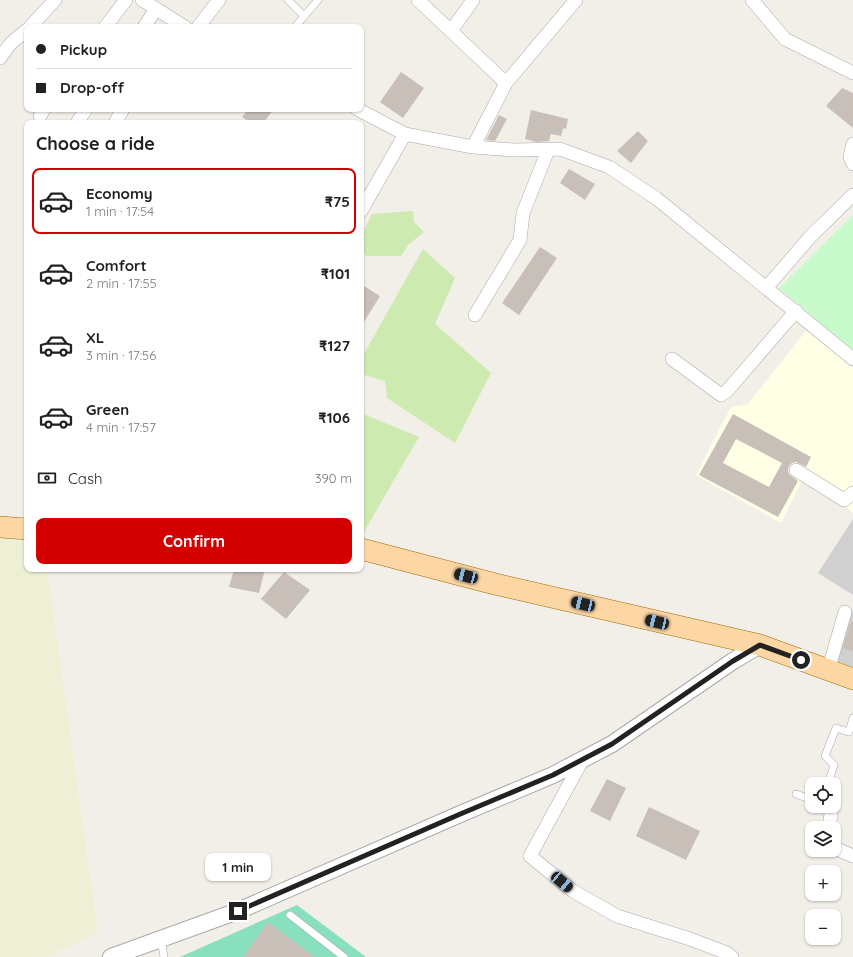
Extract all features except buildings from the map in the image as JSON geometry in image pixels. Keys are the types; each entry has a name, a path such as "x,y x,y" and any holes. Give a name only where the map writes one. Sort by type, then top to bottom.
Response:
{"main road":[{"path":"0,527 24,528"},
{"path":"364,551 494,584 760,645 853,679"}],"street":[{"path":"33,24 55,0"},
{"path":"107,24 126,0"},
{"path":"142,0 178,24"},
{"path":"200,24 219,0"},
{"path":"418,0 506,83"},
{"path":"451,31 473,0"},
{"path":"473,147 506,83 576,0"},
{"path":"752,0 785,39 853,73"},
{"path":"146,24 156,9"},
{"path":"0,58 11,43 24,34"},
{"path":"363,112 405,134 473,147 515,150 560,150 610,167 656,198 853,359"},
{"path":"364,206 405,134"},
{"path":"853,144 850,156 853,164"},
{"path":"475,315 520,240 523,213 548,150"},
{"path":"766,288 810,238 853,195"},
{"path":"672,359 721,395 727,391 796,311"},
{"path":"796,470 844,500 853,493"},
{"path":"828,671 845,612"},
{"path":"114,956 238,911 553,775 612,744 733,661 760,645"},
{"path":"583,759 530,856 572,891 617,916 690,939 727,953 732,957"},
{"path":"841,852 853,856"}],"lane":[{"path":"288,0 304,16"},
{"path":"297,24 318,0"},
{"path":"830,777 834,765 825,756 836,728 849,732 853,718"},
{"path":"796,794 805,797"},
{"path":"290,915 344,957"},
{"path":"161,939 164,957"}],"shaded area":[{"path":"809,327 853,368 853,513 808,469 781,523 696,475 731,407 748,404"},
{"path":"853,519 853,595 818,573"},
{"path":"0,537 24,541 24,572 47,572 98,933 46,957 0,957"},
{"path":"853,608 853,667 837,661"}],"green space":[{"path":"413,211 414,222 424,232 408,245 401,256 367,256 364,254 364,231 372,214"},
{"path":"853,215 853,351 779,288"},
{"path":"423,249 455,278 435,324 491,373 455,443 387,398 385,381 364,375 364,354"},
{"path":"364,414 419,437 364,532"},
{"path":"297,905 366,957 180,957"}],"route":[{"path":"238,911 553,775 612,744 733,661 760,645 801,660"}]}
